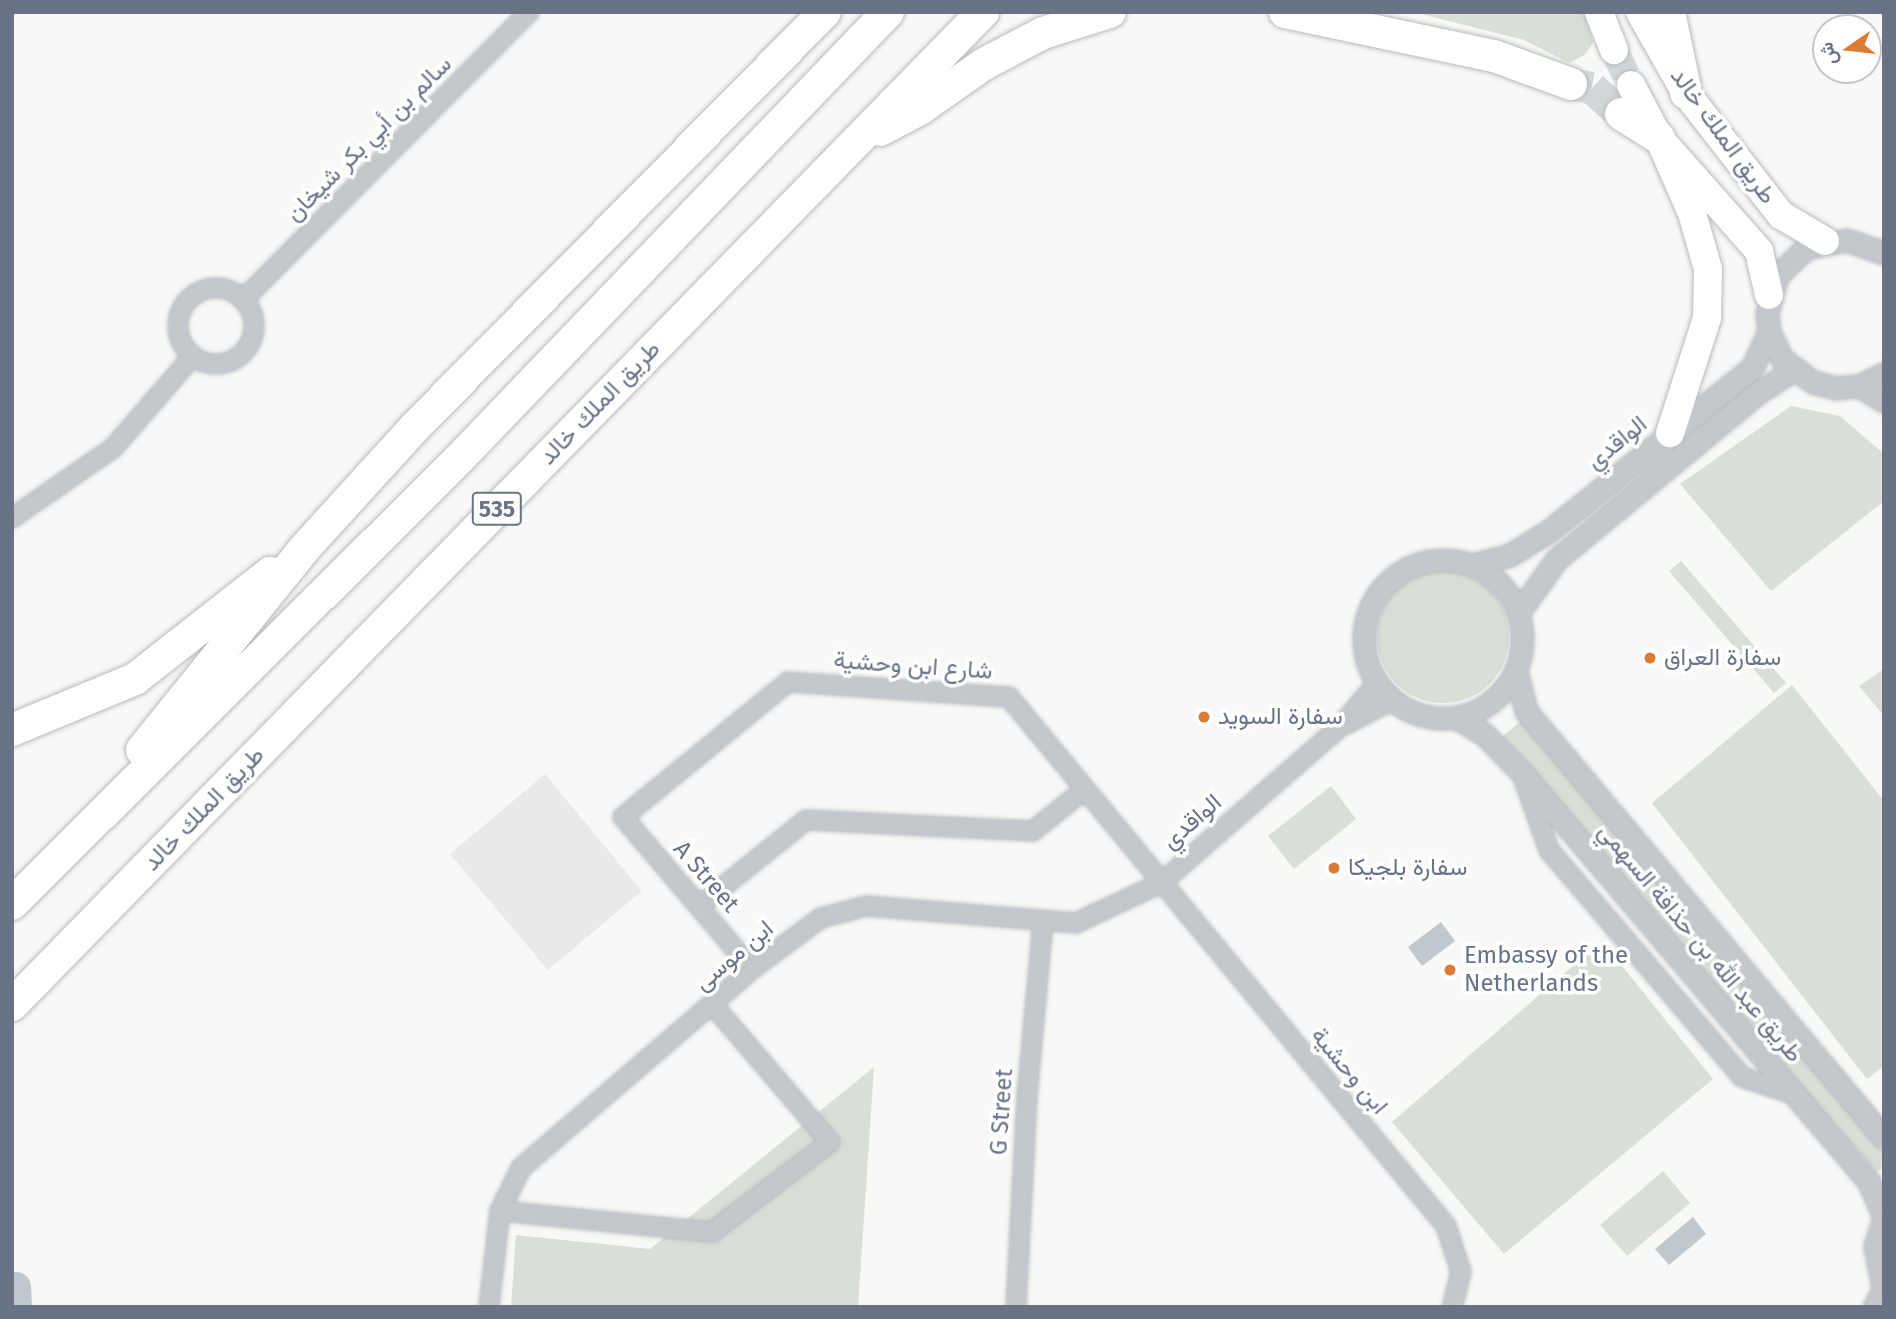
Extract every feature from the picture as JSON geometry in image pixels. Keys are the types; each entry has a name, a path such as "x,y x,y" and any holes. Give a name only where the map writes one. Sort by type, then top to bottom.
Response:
{"highway":[{"path":"42,874 305,548 415,427 825,12"},
{"name":"535","path":"12,904 460,458 888,12"},
{"name":"طريق الملك خالد","path":"12,1005 983,12"},
{"path":"855,143 920,109 984,64 1044,33 1110,12"},
{"path":"1285,12 1494,57 1571,84"},
{"path":"1669,12 1686,93"},
{"path":"1626,99 1659,138"},
{"path":"12,730 135,679 305,548"}],"main road":[{"path":"1599,12 1614,50"},
{"name":"طريق الملك خالد","path":"1640,12 1686,93 1781,215 1825,241"},
{"path":"1659,138 1692,213 1707,268 1704,329 1671,433"},
{"name":"طريق الملك خالد","path":"1659,138 1759,251 1769,295"}],"street":[{"name":"سالم بن أبي بكر شيخان","path":"243,300 530,12"},
{"path":"1878,245 1825,241 1790,260 1769,295 1769,332 1793,370 1824,385 1858,386 1884,374"},
{"path":"209,289 233,292 243,300 254,322 248,346 229,362 217,364 194,356 185,348 178,324 187,301 209,289"},
{"name":"الواقدي","path":"1473,565 1510,555 1549,531 1752,368 1769,332"},
{"path":"12,518 113,448 194,356"},
{"name":"الواقدي","path":"1518,612 1557,559 1759,392 1793,370"},
{"path":"1858,386 1884,401"},
{"path":"1448,560 1473,565 1500,584 1518,612 1522,642 1516,670 1502,692 1482,709 1457,718 1412,712 1392,700 1377,683 1366,660 1364,635 1369,610 1382,588 1400,572 1424,562 1448,560"},
{"name":"طريق عبد الله بن حذافة السهمي","path":"1516,670 1526,711 1884,1138"},
{"name":"شارع ابن وحشية","path":"623,817 788,682 1009,698 1161,883"},
{"name":"الواقدي","path":"1161,883 1340,727 1377,683"},
{"path":"1340,727 1392,700"},
{"name":"طريق عبد الله بن حذافة السهمي","path":"1457,718 1485,735 1522,774 1869,1182 1884,1218"},
{"path":"1522,774 1549,850 1742,1077 1796,1096"},
{"path":"699,906 806,820 1032,831 1084,789"},
{"name":"A Street","path":"623,817 752,969"},
{"name":"ابن موسى","path":"489,1307 500,1211 522,1168 752,969 821,918 866,906 1076,923 1161,883"},
{"name":"ابن وحشية","path":"1161,883 1446,1226 1461,1272 1452,1307"},
{"name":"G Street","path":"1016,1307 1027,1097 1043,922"},
{"path":"500,1211 712,1232 830,1142 713,1005"},
{"path":"1880,1297 1875,1246 1884,1218"}],"shaded area":[{"path":"1413,12 1584,12 1593,42 1586,54 1569,63 1524,40"},
{"path":"1791,406 1840,416 1884,454 1884,501 1771,591 1680,484"},
{"path":"1681,561 1786,683 1774,693 1669,571"},
{"path":"1443,571 1468,576 1490,590 1504,612 1509,637 1504,662 1490,684 1468,698 1443,703 1418,698 1396,684 1382,662 1377,637 1382,612 1396,590 1418,576"},
{"path":"1884,669 1884,716 1859,686"},
{"path":"1792,685 1884,801 1884,1066 1867,1079 1652,803"},
{"path":"1522,720 1713,945 1680,951 1501,738"},
{"path":"545,774 642,891 548,970 450,854"},
{"path":"1331,786 1356,819 1294,869 1268,836"},
{"path":"1441,922 1455,941 1422,966 1408,947"},
{"path":"1602,941 1713,1079 1504,1254 1392,1122"},
{"path":"1717,953 1884,1154 1884,1168 1876,1172 1689,961"},
{"path":"874,1067 858,1307 511,1307 516,1235 650,1249"},
{"path":"1663,1171 1690,1203 1627,1256 1600,1225"},
{"path":"1693,1217 1706,1234 1669,1265 1655,1249"}],"waterway":[{"path":"16,1287 17,1307"}],"tunnel":[{"path":"1614,50 1631,85"},
{"path":"1571,84 1592,88 1621,114"}],"place":[{"name":"سفارة العراق","path":"1650,658"},
{"name":"سفارة السويد","path":"1204,717"},
{"name":"سفارة بلجيكا","path":"1334,868"},
{"name":"Embassy of the Netherlands","path":"1450,970"}]}
